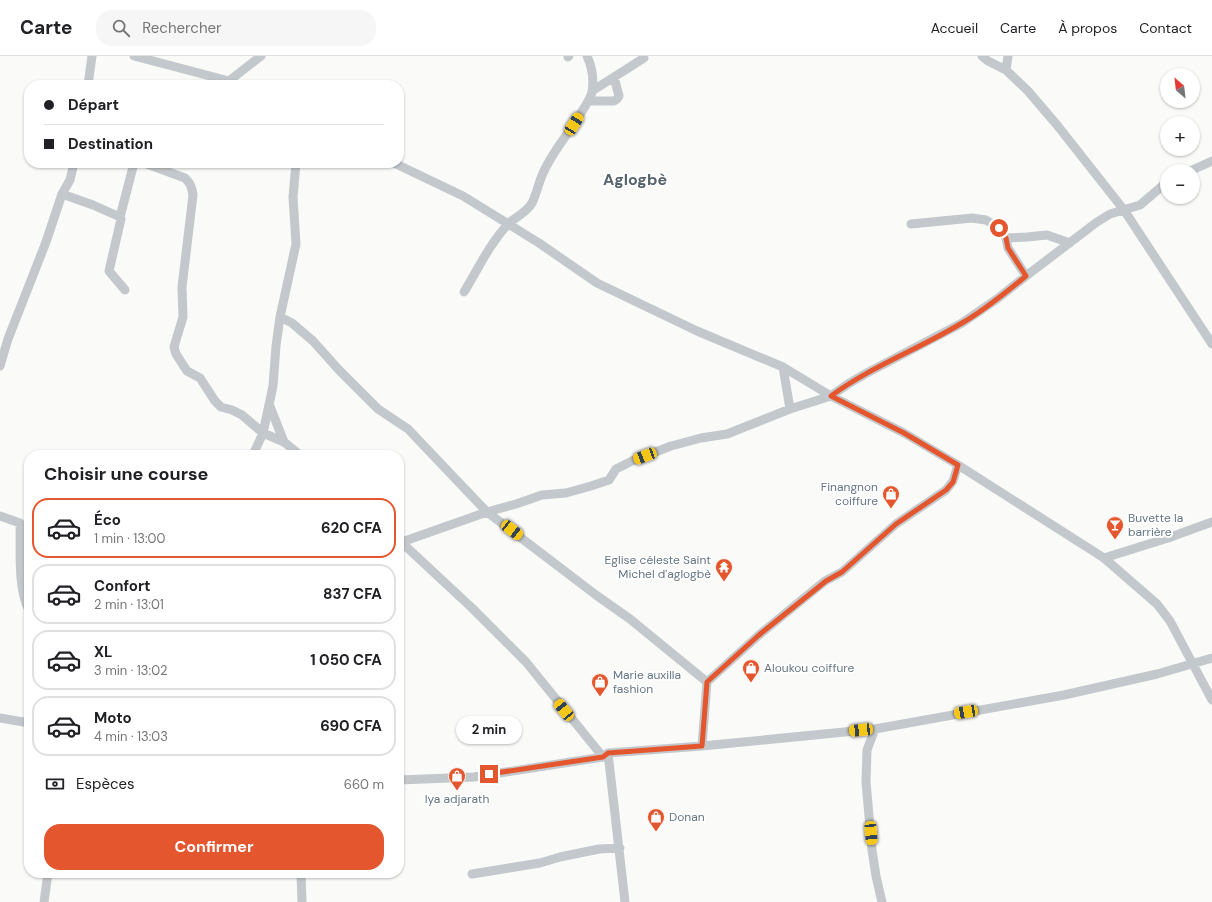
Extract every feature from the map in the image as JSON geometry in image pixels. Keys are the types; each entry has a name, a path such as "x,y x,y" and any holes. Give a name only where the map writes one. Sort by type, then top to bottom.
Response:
{"street":[{"path":"89,80 92,56"},
{"path":"134,56 222,80"},
{"path":"236,80 261,56"},
{"path":"464,292 490,247 509,224 532,204 545,170 558,146 567,135 588,101 592,91 592,72 587,56"},
{"path":"982,56 988,61 1006,70 1028,91 1057,125 1124,210 1211,339"},
{"path":"1006,70 1008,56"},
{"path":"592,91 644,58"},
{"path":"588,101 614,101 618,99 619,96 614,77"},
{"path":"1200,166 1212,161"},
{"path":"0,366 4,339 46,242 62,194 70,180 73,168"},
{"path":"125,290 109,271 121,219 120,217 133,168"},
{"path":"158,168 185,178 190,183 192,188 192,203 182,287 183,317 174,347 176,354 187,371 200,378 215,402 221,407 232,410 263,433 284,442 294,450"},
{"path":"255,450 263,433 273,386 280,318 296,244 293,197 296,168"},
{"path":"404,168 463,196 509,224 597,283 697,331 783,367 831,396 904,433 958,465 1104,558 1157,604 1170,621 1212,700"},
{"path":"404,541 542,495 566,493 591,486 608,480 616,469 632,461 684,442 727,434 790,409 831,396 864,374 962,323 997,299 1097,222 1110,214 1140,205 1160,188"},
{"path":"62,194 93,205 120,217"},
{"path":"911,224 972,218 986,220 999,228 1006,238 1008,248 1026,276"},
{"path":"1006,238 1027,238 1047,235 1070,243"},
{"path":"280,318 292,323 313,341 339,370 378,409 408,428 488,512 596,595 630,619 707,682"},
{"path":"783,367 790,409"},
{"path":"269,404 284,442"},
{"path":"702,746 707,682 759,635 826,581 842,572 896,524 946,490 953,482 958,465"},
{"path":"0,516 20,523 22,588 24,598"},
{"path":"1104,558 1168,538 1212,522"},
{"path":"404,546 472,608 526,662 606,755 620,848 625,902"},
{"path":"404,780 474,777 606,755 875,729 1064,695 1158,674 1212,658"},
{"path":"0,718 24,722"},
{"path":"875,729 867,750 866,782 872,850 882,902"},
{"path":"472,874 533,864 599,849 620,848"},
{"path":"44,902 47,878"},
{"path":"301,878 302,902"}],"place":[{"name":"Finangnon coiffure","path":"891,509"},
{"name":"Buvette la barrière","path":"1115,540"},
{"name":"Eglise céleste Saint Michel d'aglogbè","path":"724,582"},
{"name":"Aloukou coiffure","path":"751,683"},
{"name":"Marie auxilla fashion","path":"600,697"},
{"name":"Iya adjarath","path":"457,791"},
{"name":"Donan","path":"656,832"}],"district":[{"name":"Aglogbè","path":"635,179"}],"route":[{"path":"489,774 603,757 608,753 702,746 707,682 759,635 826,581 842,572 896,524 946,490 953,482 958,465 904,433 831,396 864,374 962,323 997,299 1026,276 1008,248 1006,238 999,228"}]}
